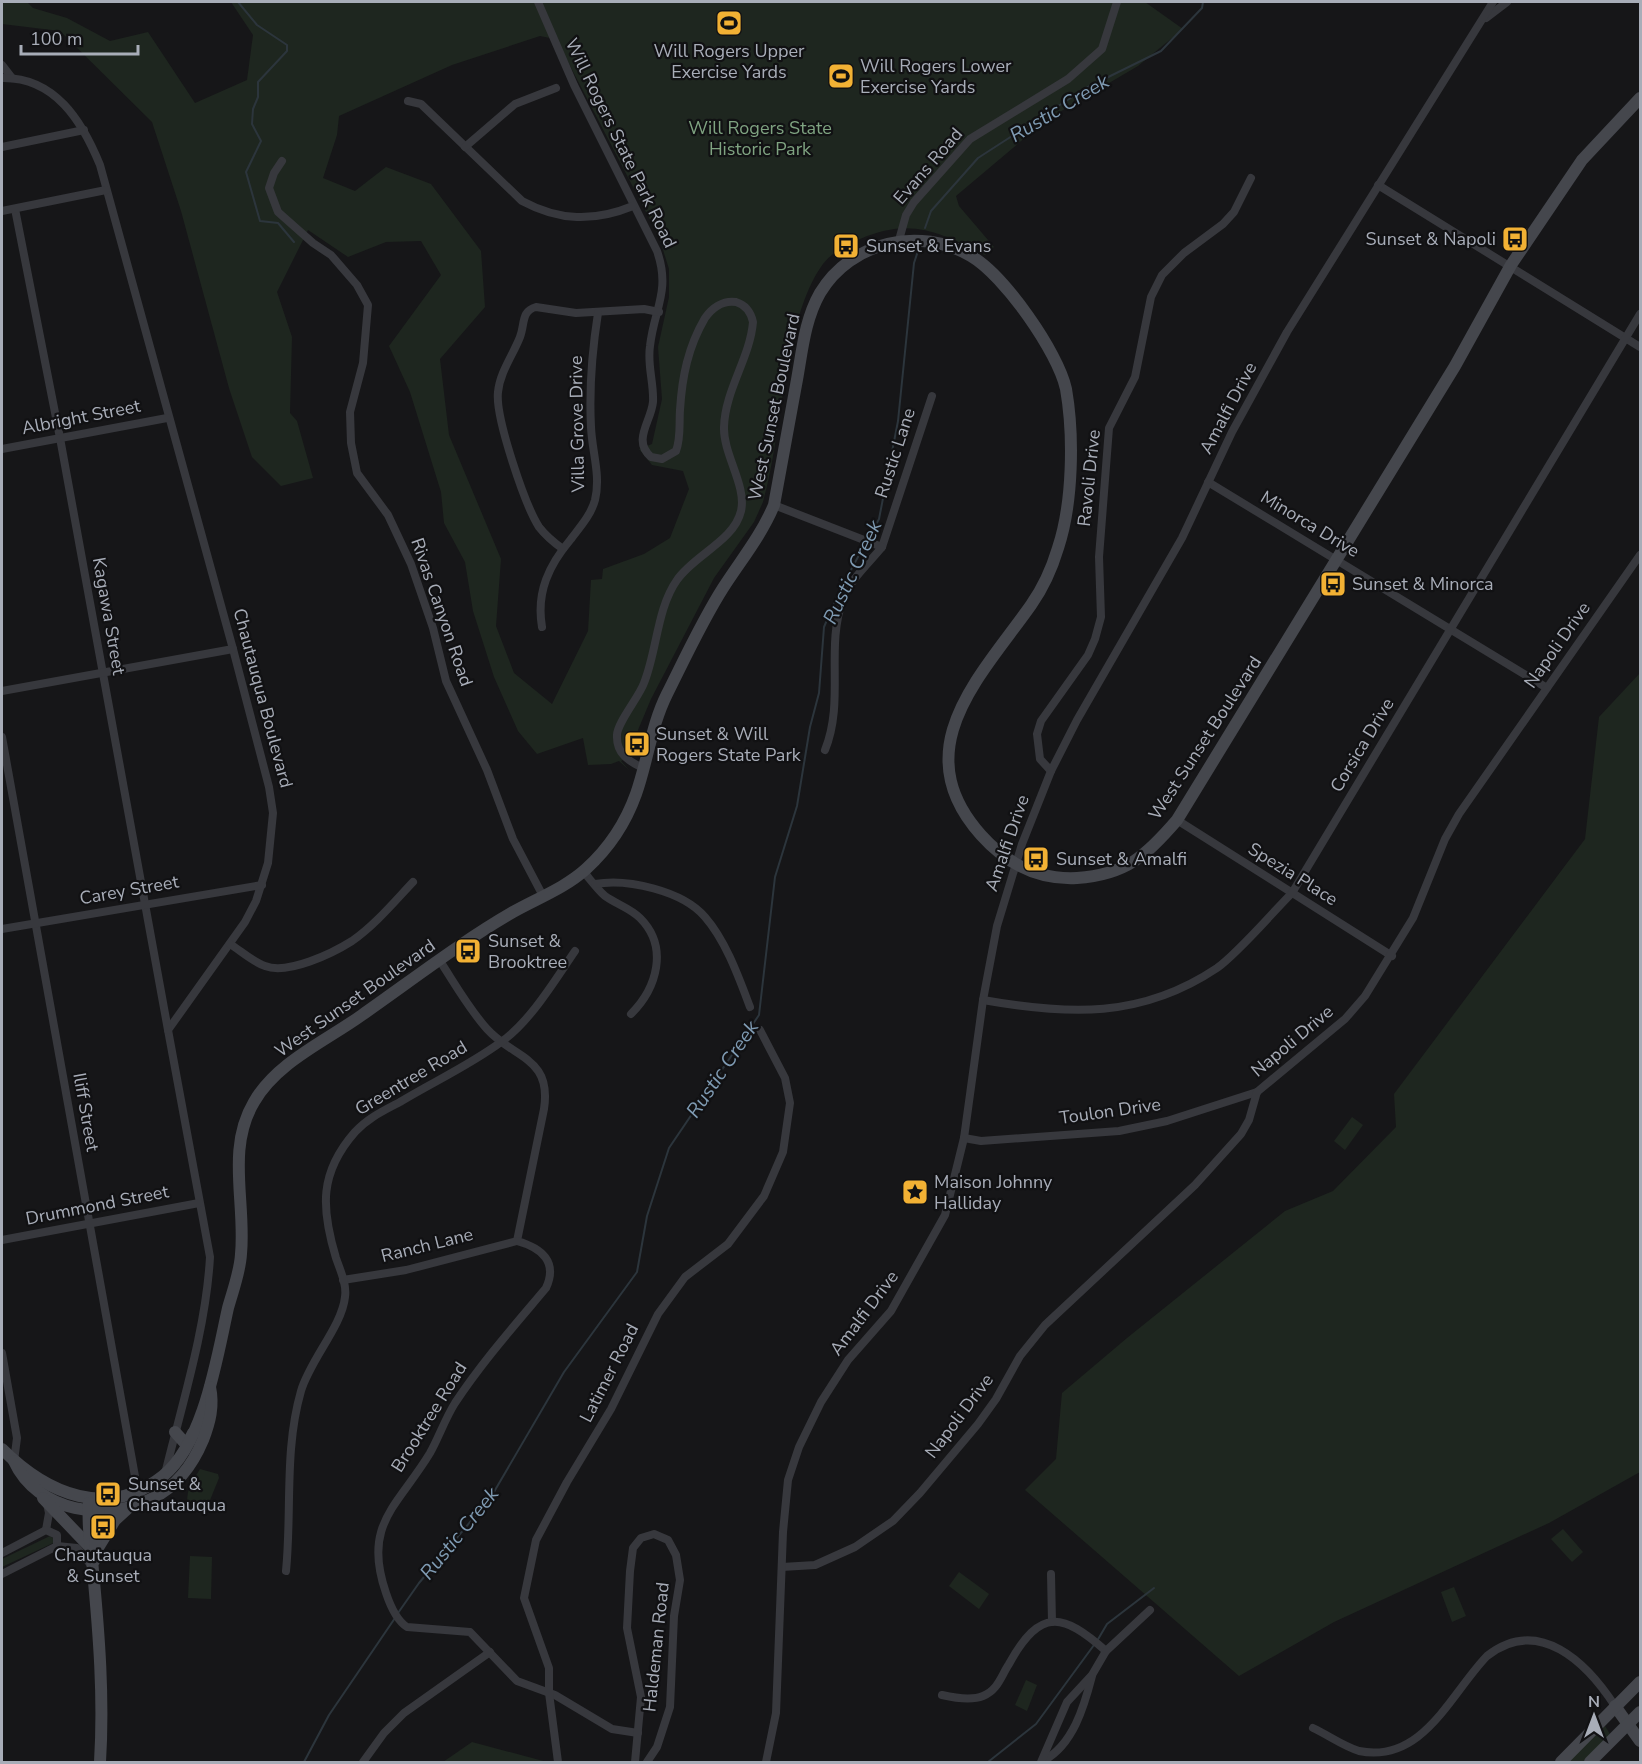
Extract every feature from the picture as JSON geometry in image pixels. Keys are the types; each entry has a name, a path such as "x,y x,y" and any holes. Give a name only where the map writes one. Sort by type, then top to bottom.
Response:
{"main road":[{"name":"West Sunset Boulevard","path":"2,1449 14,1461 64,1491 94,1505 138,1493 164,1475 186,1449 210,1385 241,1255 237,1161 246,1118 255,1099 291,1062 511,913 583,871 615,836 635,796 656,719 665,698 722,590 763,532 774,505 812,310 827,283 845,264 869,249 899,240 941,244 967,253 983,264 1040,333 1055,357 1066,389 1070,473 1069,496 1059,546 1033,603 965,697 953,726 951,769 961,808 990,844 1015,864 1056,878 1103,875 1137,861 1156,845 1178,820 1335,559 1455,366 1511,265 1582,159 1641,98"},
{"name":"West Sunset Boulevard","path":"14,1461 21,1477 39,1492 66,1506 94,1505 127,1509 154,1498 177,1481 192,1464 210,1423 213,1400 210,1385"},
{"path":"176,1432 184,1442 189,1441 195,1430"},
{"path":"39,1492 92,1548"},
{"path":"94,1505 92,1548 102,1687 100,1762"},
{"path":"92,1548 127,1509"},
{"path":"1561,1762 1641,1682"},
{"path":"1615,1706 1641,1741"},
{"path":"1590,1762 1641,1712"}],"street":[{"name":"Will Rogers State Park Road","path":"538,2 573,85 657,251 664,276 659,312 650,344 652,405 642,444 651,457 662,459 676,451 679,442 681,389 687,358 696,333 708,314 723,303 736,302 746,307 753,322 727,405 724,425 728,454 739,486 742,508 738,520 729,531 678,578 667,598 653,661 641,692 617,733 619,748 628,761 643,768"},
{"name":"Evans Road","path":"899,240 910,208 970,139 1068,79 1102,49 1117,2"},
{"name":"Amalfi Drive","path":"766,1762 776,1713 786,1492 799,1447 821,1402 848,1360 891,1311 945,1215 964,1138 983,1000 997,926 1015,864 1051,771 1077,720 1147,602 1232,432 1287,333 1452,63 1493,2"},
{"path":"1481,21 1507,2"},
{"path":"2,65 12,78"},
{"name":"Chautauqua Boulevard","path":"2,78 12,78 43,88 60,98 84,130 100,165 269,787 273,813 271,845 262,885 245,922 168,1030"},
{"path":"465,147 515,104 556,88"},
{"path":"408,101 421,104 522,201 550,214 589,218 615,213 633,206"},
{"path":"2,147 84,130"},
{"name":"Rivas Canyon Road","path":"282,161 274,172 269,188 278,212 313,243 331,255 357,285 368,305 363,363 350,412 351,444 357,473 388,515 411,564 433,628 446,681 487,770 513,839 543,896"},
{"name":"Ravoli Drive","path":"1051,771 1040,759 1037,734 1041,721 1088,655 1101,617 1099,557 1109,428 1135,377 1151,297 1162,275 1184,252 1223,224 1234,212 1251,178"},
{"path":"1378,185 1641,347"},
{"path":"2,211 106,190"},
{"name":"Kagawa Street","path":"15,209 60,438 168,1030"},
{"path":"563,549 544,533 533,515 499,415 499,384 521,333 524,316 530,309 598,313 645,309 659,312"},
{"name":"Villa Grove Drive","path":"542,627 539,610 543,587 563,549 590,512 597,489 597,464 591,429 590,376 598,313"},
{"name":"Corsica Drive","path":"983,1000 1055,1010 1108,1010 1172,992 1218,967 1292,894 1641,314"},
{"name":"Rustic Lane","path":"825,750 832,733 836,710 835,626 844,596 882,547 932,396"},
{"name":"Albright Street","path":"2,449 167,418"},
{"name":"Minorca Drive","path":"1208,482 1547,688"},
{"path":"774,505 882,547"},
{"name":"Napoli Drive","path":"782,1567 814,1565 838,1556 874,1535 900,1514 978,1425 996,1399 1020,1356 1045,1325 1076,1293 1167,1213 1240,1134 1249,1120 1257,1092 1345,1019 1365,996 1392,956 1413,918 1445,839 1459,814 1641,555"},
{"path":"2,691 233,649"},
{"name":"Iliff Street","path":"2,737 138,1493"},
{"name":"Spezia Place","path":"1178,820 1392,956"},
{"path":"583,871 603,894 639,917 654,938 657,955 655,976 644,1001 631,1014"},
{"path":"595,884 620,881 652,888 686,902 704,916 737,975 750,1007"},
{"path":"230,944 265,966 280,969 308,963 351,941 374,922 413,882"},
{"name":"Carey Street","path":"2,929 262,885"},
{"name":"Greentree Road","path":"286,1571 291,1440 295,1414 307,1374 343,1306 345,1297 343,1280 327,1227 325,1203 330,1170 341,1149 368,1119 502,1042 514,1031 575,951"},
{"path":"440,961 477,1017 502,1042 533,1063 546,1087 544,1109 518,1241"},
{"path":"164,1475 176,1432 209,1278 209,1244 199,1203 168,1030"},
{"name":"Latimer Road","path":"558,1762 549,1693 549,1668 544,1650 528,1615 524,1598 536,1540 567,1482 611,1409 658,1314 685,1277 729,1244 764,1196 772,1178 783,1152 790,1102 785,1078 760,1030"},
{"name":"Toulon Drive","path":"964,1138 981,1141 1119,1131 1167,1121 1257,1092"},
{"name":"Drummond Street","path":"2,1240 199,1203"},
{"name":"Brooktree Road","path":"518,1241 537,1248 546,1255 550,1265 550,1278 546,1288 480,1368 453,1406 418,1471 390,1509 376,1549 377,1562 399,1621 414,1629 470,1632 517,1681 549,1693 612,1729 624,1733 638,1733"},
{"name":"Ranch Lane","path":"343,1280 406,1270 518,1241"},
{"path":"2,1353 17,1438 14,1461"},
{"path":"46,1530 49,1513 47,1503"},
{"path":"46,1530 57,1535 57,1546"},
{"path":"2,1552 46,1530"},
{"name":"Haldeman Road","path":"635,1762 641,1697 627,1628 630,1571 633,1548 641,1538 654,1534 668,1540 676,1555 680,1580 674,1616 670,1707 657,1747 647,1762"},
{"path":"2,1574 57,1546 78,1548 93,1568"},
{"path":"1051,1574 1052,1622"},
{"path":"1042,1762 1067,1702 1092,1675 1106,1652 1150,1610"},
{"path":"942,1695 974,1698 993,1690 1032,1632 1052,1622 1068,1623 1080,1629 1106,1652"},
{"path":"1313,1728 1356,1750 1370,1753 1407,1748 1424,1734 1487,1656 1496,1649 1517,1641 1538,1641 1561,1650 1576,1660 1615,1706"},
{"path":"363,1762 384,1733 404,1713 490,1652"},
{"path":"1042,1762 1052,1756 1069,1738 1087,1697 1092,1675"}],"green space":[{"name":"Will Rogers State Historic Park","path":"2,2 27,2 33,8 67,18 110,41 148,32 195,103 247,80 253,35 231,2 1145,2 1183,29 1138,66 1046,120 956,196 959,206 994,247 985,255 939,234 910,228 878,232 860,239 835,252 823,264 810,287 792,345 770,475 763,502 754,522 714,578 651,699 638,730 631,756 621,761 629,770 619,761 611,764 588,765 583,738 537,754 518,731 494,677 473,611 465,562 444,523 441,492 410,392 389,346 441,275 421,241 386,242 348,257 308,230 277,292 292,337 290,413 297,421 313,478 281,486 252,457 229,388 181,211 152,122 60,31 2,24","holes":["540,36 550,38 567,60 659,237 669,269 669,297 658,347 662,399 652,444 639,449 652,465 683,471 689,489 670,538 644,554 603,569 602,579 591,580 588,631 552,704 514,673 496,626 501,559 449,435 440,359 485,307 481,251 431,184 386,167 355,191 323,178 337,135 339,116 452,65"]},
{"path":"1640,673 1640,1472 1549,1523 1334,1622 1239,1676 1025,1490 1056,1459 1062,1393 1285,1211 1333,1191 1396,1127 1394,1094 1585,839 1599,717"},
{"path":"1352,1117 1363,1125 1345,1150 1334,1141"},
{"path":"200,1469 218,1474 219,1478 206,1510 202,1513 188,1507 187,1501 190,1487"},
{"path":"1563,1529 1583,1552 1572,1562 1551,1539"},
{"path":"50,1536 55,1540 53,1543 2,1567 2,1559"},
{"path":"190,1556 212,1557 211,1599 188,1598"},
{"path":"959,1572 989,1594 979,1609 949,1586"},
{"path":"1454,1587 1466,1616 1452,1622 1441,1592"},
{"path":"1026,1680 1037,1685 1027,1711 1015,1705"},
{"path":"1605,1726 1610,1734 1585,1762 1567,1762"},
{"path":"472,1742 547,1762 443,1762"}],"waterway":[{"path":"238,2 257,25 287,45 287,51 258,82 258,97 253,109 252,124 261,141 246,172 260,221 278,223 294,242"},
{"name":"Rustic Creek","path":"925,228 931,211 978,158 1086,88 1161,51 1202,8 1203,2"},
{"name":"Rustic Creek","path":"868,539 879,519 898,421 914,263 918,251"},
{"name":"Rustic Creek","path":"398,1613 419,1583 491,1497 564,1372 637,1272 647,1216 669,1148 759,1015 775,877 797,806 810,727 819,693 824,627 839,592 865,544"},
{"path":"1097,1641 1107,1624 1154,1588"},
{"name":"Rustic Creek","path":"304,1762 329,1715 395,1618"},
{"path":"988,1762 1036,1724 1094,1645"}],"place":[{"name":"Will Rogers Upper Exercise Yards","path":"729,23"},
{"name":"Will Rogers Lower Exercise Yards","path":"841,76"},
{"name":"Sunset & Napoli","path":"1515,239"},
{"name":"Sunset & Evans","path":"846,246"},
{"name":"Sunset & Minorca","path":"1333,584"},
{"name":"Sunset & Will Rogers State Park","path":"637,744"},
{"name":"Sunset & Amalfi","path":"1036,859"},
{"name":"Sunset & Brooktree","path":"468,951"},
{"name":"Maison Johnny Halliday","path":"915,1192"},
{"name":"Sunset & Chautauqua","path":"108,1494"},
{"name":"Chautauqua & Sunset","path":"103,1527"}]}
